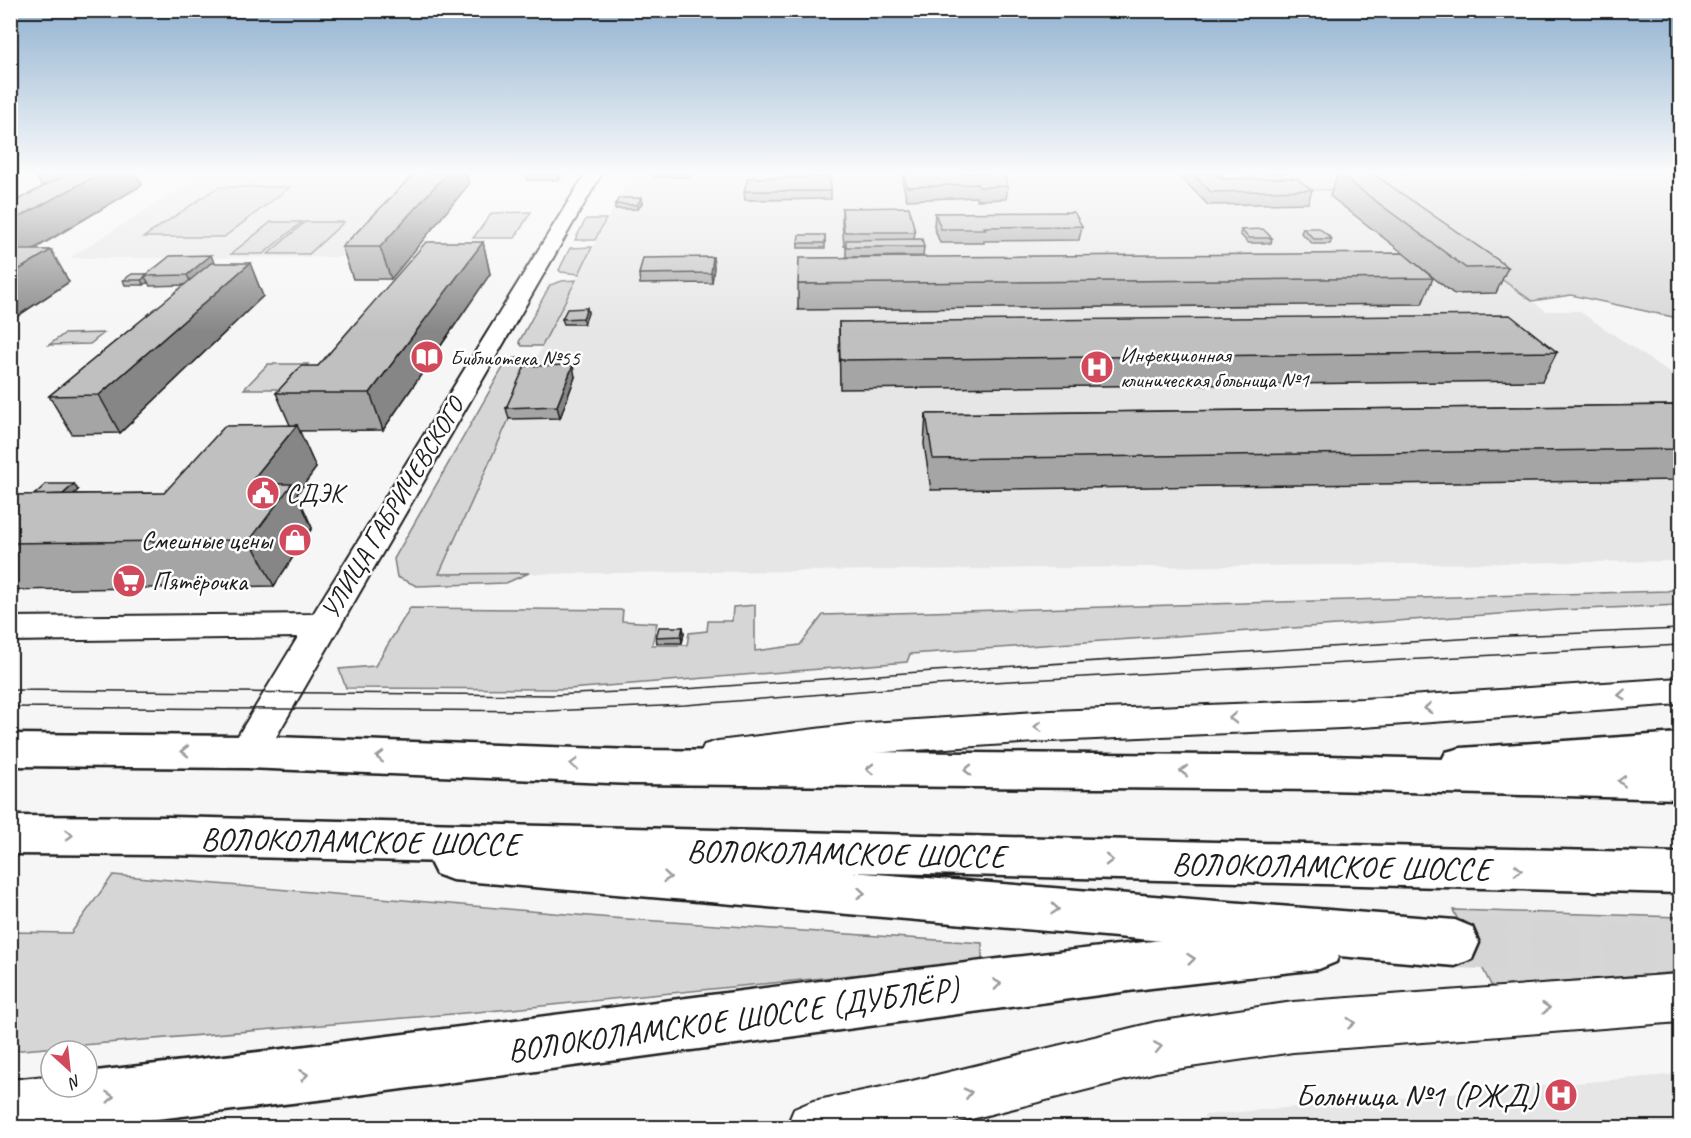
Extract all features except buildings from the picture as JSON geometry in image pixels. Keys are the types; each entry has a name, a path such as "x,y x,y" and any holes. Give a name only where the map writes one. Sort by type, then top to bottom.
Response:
{"main road":[{"path":"1326,773 1680,749"},
{"path":"10,750 247,752 633,767 1326,773 1680,782"},
{"name":"ВОЛОКОЛАМСКОЕ ШОССЕ","path":"10,835 169,836 1680,873"},
{"name":"ВОЛОКОЛАМСКОЕ ШОССЕ (ДУБЛЁР)","path":"10,1108 343,1070 1151,964 1310,946 1455,942 169,836"}],"street":[{"name":"УЛИЦА ГАБРИЧЕВСКОГО","path":"247,752 562,226"},
{"path":"10,629 322,625"},
{"path":"633,767 868,738 1051,726 1363,713 1680,691"},
{"path":"813,1128 912,1107 1156,1047 1293,1027 1680,998"}],"shaded area":[{"path":"120,226 372,226 340,257 69,258"},
{"path":"160,226 238,226 224,237 144,237"},
{"path":"266,226 297,226 263,254 231,254"},
{"path":"300,226 340,226 309,254 268,254"},
{"path":"482,226 522,226 515,238 473,238"},
{"path":"582,226 602,226 595,240 575,240"},
{"name":"Инфекционная клиническая больница №1","path":"604,226 1427,226 1546,311 1579,311 1680,380 1680,561 439,575 537,357"},
{"path":"1427,226 1680,226 1680,321 1673,317 1571,295 1532,301"},
{"path":"592,247 579,274 559,270 570,248"},
{"path":"576,280 542,346 522,346 519,342 550,285"},
{"path":"104,333 90,344 49,345 64,334"},
{"path":"537,357 439,574 529,573 506,583 417,586 397,577 394,559 505,364 512,359"},
{"path":"268,364 308,364 285,389 244,389"},
{"path":"1680,588 1680,605 1560,610 910,654 907,662 569,689 346,688 339,669 375,666 410,608 623,610 622,621 657,623 652,645 687,645 689,633 707,631 708,621 732,621 733,607 755,605 755,651 800,645 823,615 1667,591"},
{"path":"113,875 612,918 982,943 982,962 512,1009 99,1044 99,1039 39,1039 39,1049 11,1051 11,932 71,933"},
{"path":"1453,910 1680,917 1680,972 1492,987"},
{"name":"Больница №1 (РЖД)","path":"1680,1074 1680,1127 1207,1128 1204,1115"}],"tunnel":[{"path":"1455,943 1680,951"}],"tram line":[{"path":"10,690 552,695 685,689 933,671 1508,636 1680,629"},
{"path":"10,707 548,711 685,705 936,685 1680,645"}],"place":[{"name":"Библиотека №55","path":"427,357"},
{"name":"Инфекционная клиническая больница №1","path":"1097,367"},
{"name":"СДЭК","path":"263,493"},
{"name":"Смешные цены","path":"295,540"},
{"name":"Пятёрочка","path":"129,581"},
{"name":"Больница №1 (РЖД)","path":"1561,1095"}]}
